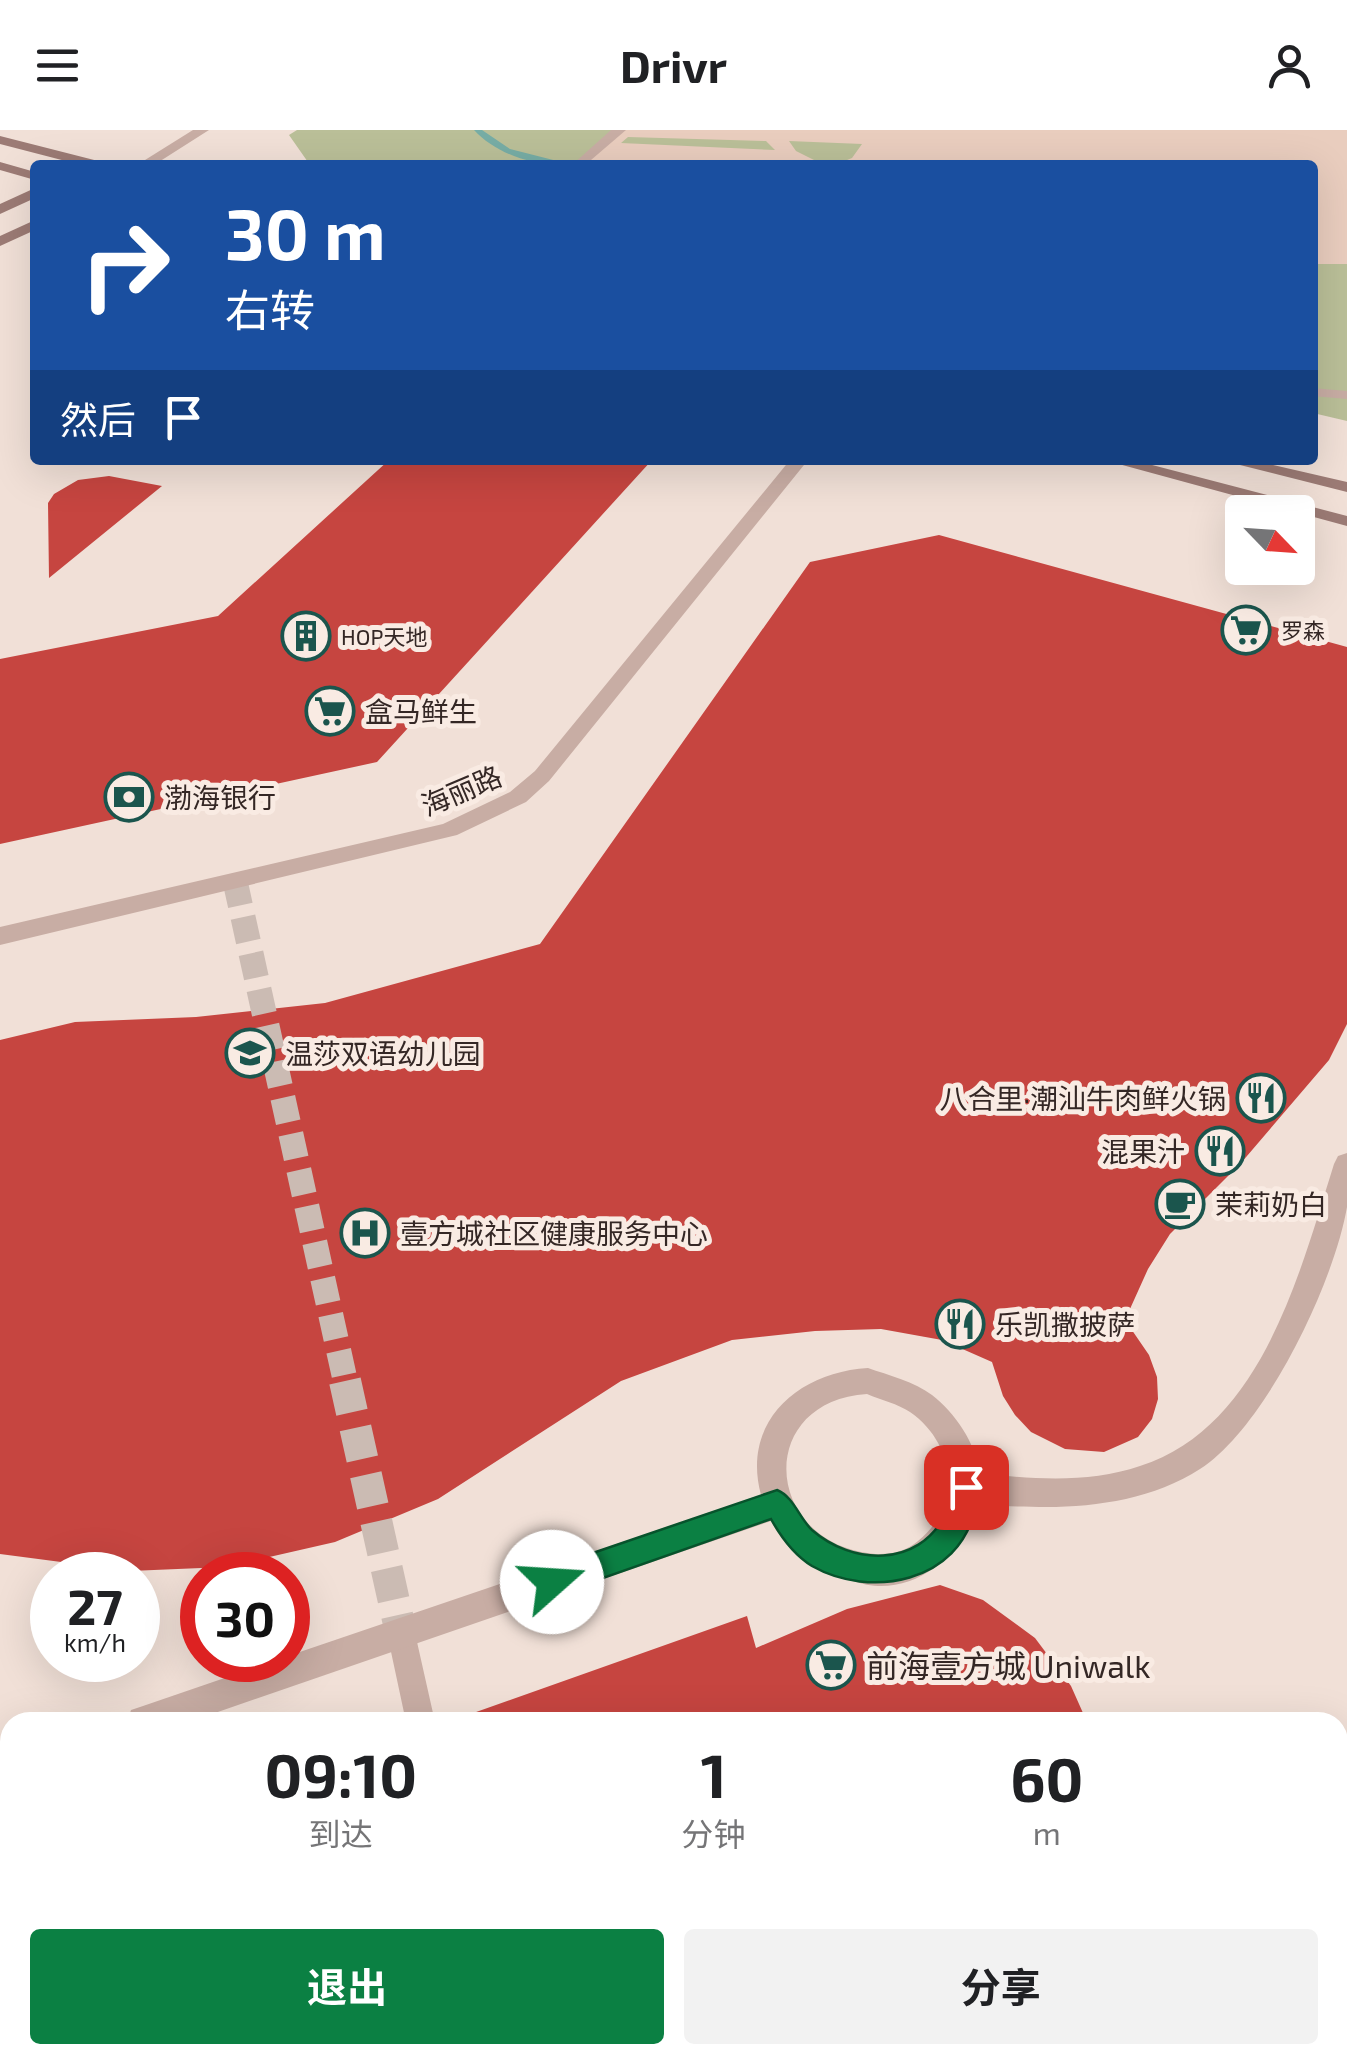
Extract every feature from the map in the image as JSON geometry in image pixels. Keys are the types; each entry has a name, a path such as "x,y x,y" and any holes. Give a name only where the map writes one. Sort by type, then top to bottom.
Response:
{"main road":[{"path":"0,140 77,160"},
{"path":"0,166 30,175"},
{"path":"0,210 30,195"},
{"path":"0,242 30,227"},
{"path":"1132,465 1347,520"},
{"path":"1251,465 1347,487"}],"street":[{"path":"152,160 202,130"},
{"path":"583,160 619,130"},
{"name":"海丽路","path":"0,936 450,830 518,798 542,776 795,465"},
{"path":"966,1487 1028,1493 1093,1491 1149,1479 1202,1448 1250,1398 1282,1348 1347,1164"},
{"path":"868,1382 899,1389 926,1404 948,1427 962,1456 966,1487 960,1518 942,1544 916,1562 885,1571 851,1568 819,1555 794,1532 777,1504 770,1473 774,1442 788,1416 810,1396 838,1384 868,1382"},
{"path":"172,1712 777,1504"}],"lane":[{"path":"1318,393 1347,395"},
{"path":"402,1634 419,1712"}],"green space":[{"path":"297,130 1347,130 1347,421 1318,414 1318,160 306,160 289,135"}],"shaded area":[{"path":"619,130 1347,130 1347,264 1318,264 1318,160 847,160 862,144 789,141 796,151 814,160 583,160","holes":["628,137 766,141 775,150 621,143"]}],"building":[{"name":"HOP天地","path":"384,465 647,465 377,762 0,844 0,659 218,616"},
{"path":"109,476 162,486 49,578 48,503 54,494 78,480"},
{"path":"939,535 1347,647 1347,1024 1329,1060 1241,1163 1170,1234 1148,1269 1125,1320 1149,1355 1157,1377 1158,1399 1152,1419 1138,1437 1104,1452 1065,1449 1031,1432 1015,1415 1003,1396 992,1362 942,1340 881,1329 815,1331 732,1340 621,1381 438,1499 335,1542 291,1552 180,1552 180,1569 160,1570 160,1552 30,1552 30,1558 0,1554 0,1040 75,1022 196,1017 325,1003 540,944 810,562"},
{"name":"前海壹方城 Uniwalk","path":"940,1585 983,1600 1035,1638 1071,1686 1083,1712 476,1712 747,1616 756,1648 847,1609"}],"waterway":[{"path":"478,130 496,145 542,160"}],"tunnel":[{"path":"235,881 346,1384"},
{"path":"345,1381 401,1633"}],"place":[{"name":"罗森","path":"1246,630"},
{"name":"HOP天地","path":"306,636"},
{"name":"盒马鲜生","path":"330,711"},
{"name":"渤海银行","path":"129,797"},
{"name":"温莎双语幼儿园","path":"250,1053"},
{"name":"八合里·潮汕牛肉鲜火锅","path":"1261,1098"},
{"name":"混果汁","path":"1220,1151"},
{"name":"茉莉奶白","path":"1180,1204"},
{"name":"壹方城社区健康服务中心","path":"365,1233"},
{"name":"乐凯撒披萨","path":"960,1324"},
{"name":"前海壹方城 Uniwalk","path":"831,1665"}],"route":[{"path":"552,1582 777,1504 794,1532 819,1555 851,1568 885,1571 916,1562 942,1544 960,1518 966,1487"}]}
